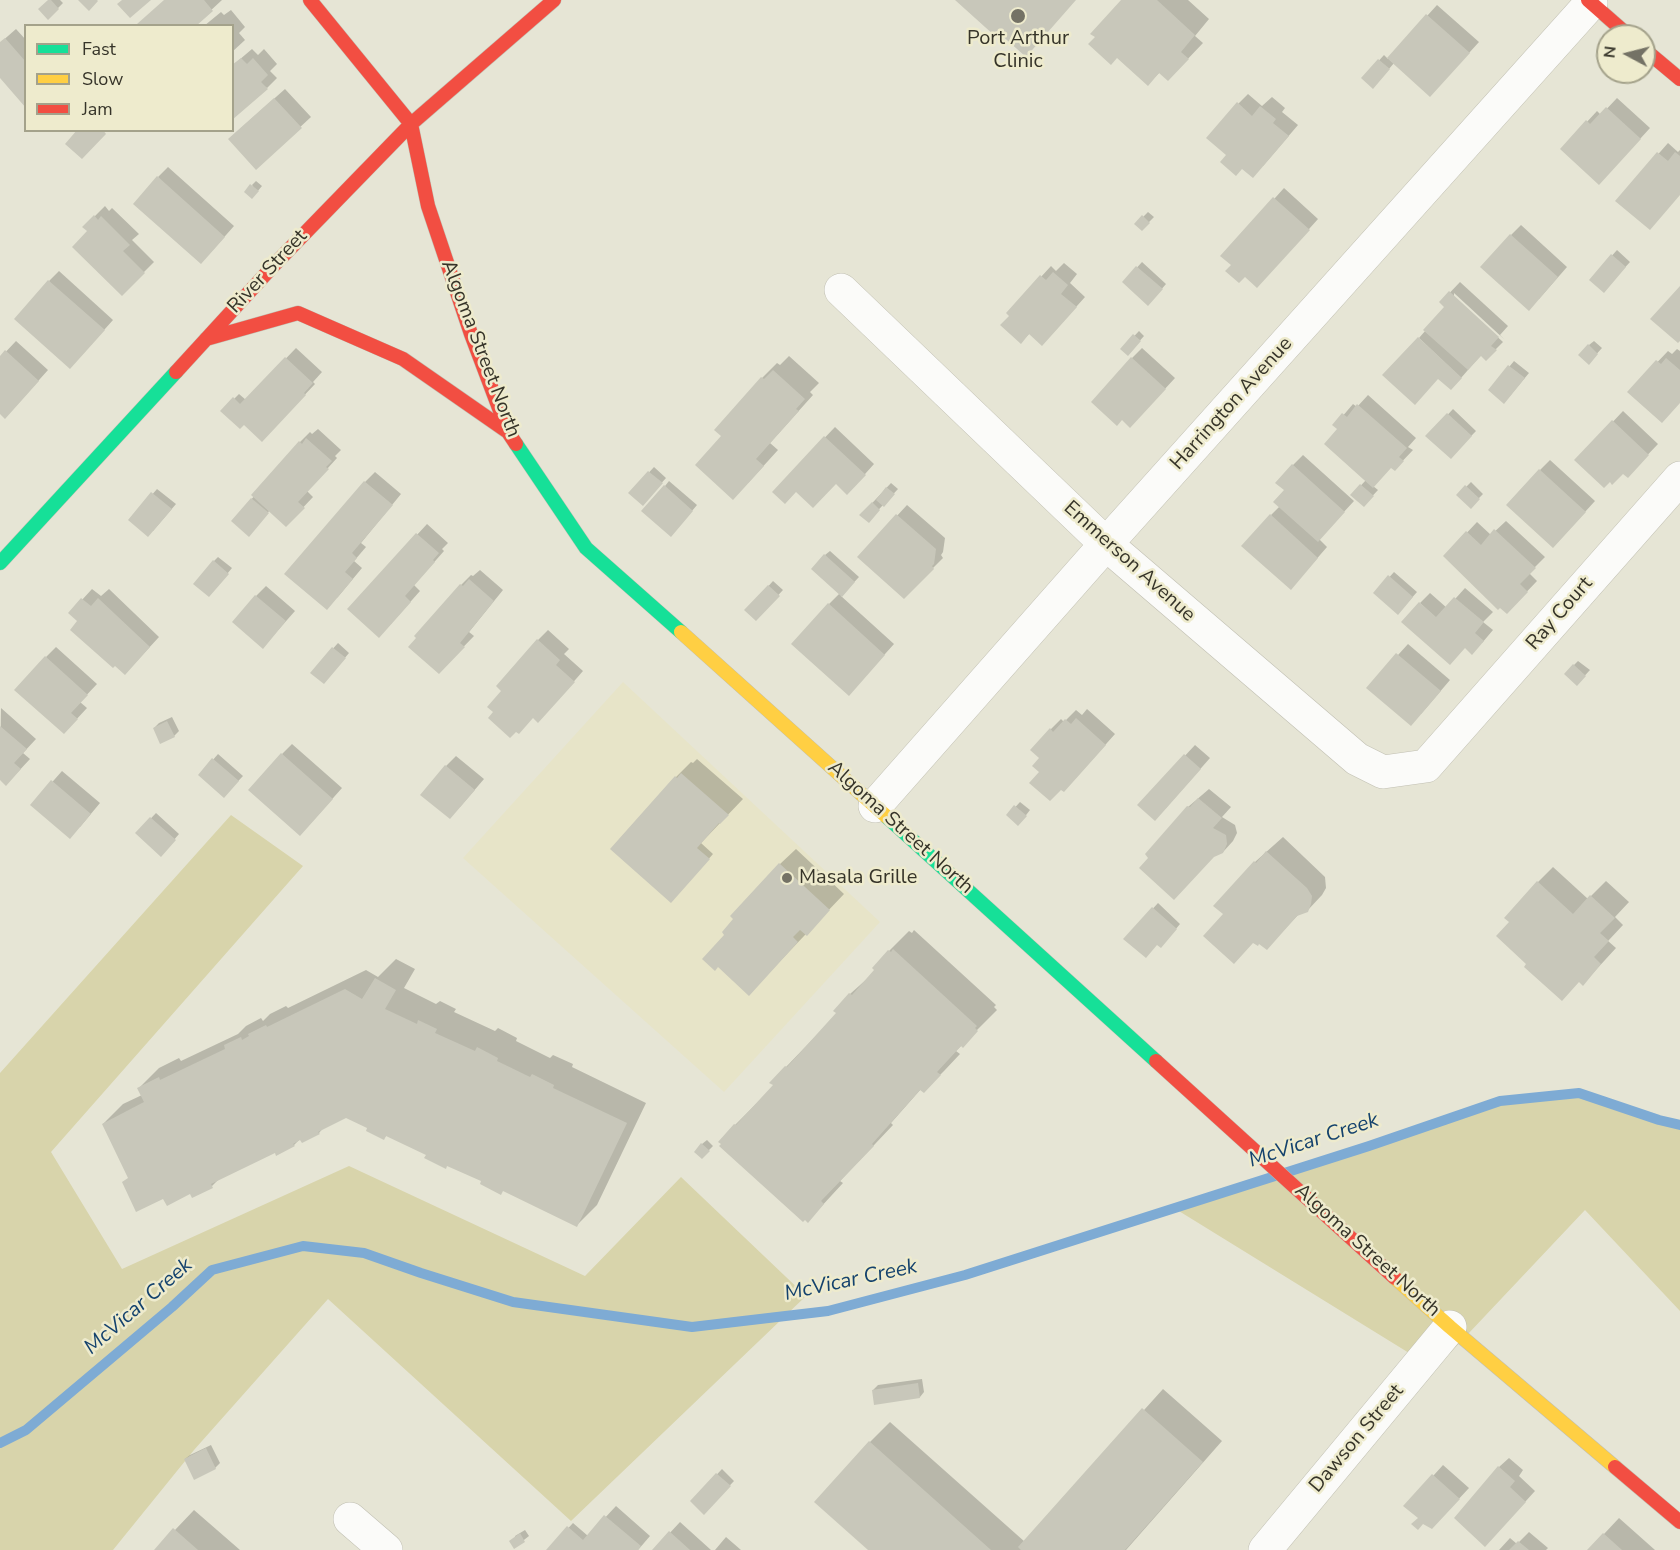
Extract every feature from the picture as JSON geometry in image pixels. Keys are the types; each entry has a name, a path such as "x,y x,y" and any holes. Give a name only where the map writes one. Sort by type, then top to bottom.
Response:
{"street":[{"name":"Algoma Street North","path":"310,0 411,124 428,206 471,334 508,432 586,548 875,806 1450,1327 1680,1522"},
{"name":"River Street","path":"0,563 274,265 411,124 554,0"},
{"path":"1589,2 1615,24"},
{"name":"Harrington Avenue","path":"875,806 1589,2"},
{"path":"1656,59 1680,80"},
{"name":"Emmerson Avenue","path":"841,291 1106,544 1357,759 1383,772 1426,766 1441,750"},
{"path":"206,339 298,314 403,359 508,432"},
{"name":"Ray Court","path":"1441,750 1680,478"},
{"name":"Dawson Street","path":"1265,1550 1450,1327"},
{"path":"350,1519 386,1550"}],"shaded area":[{"path":"623,682 880,922 724,1092 463,858"},
{"path":"231,815 303,866 51,1152 122,1269 349,1166 585,1276 681,1177 806,1296 571,1521 328,1299 194,1450 113,1550 0,1550 0,1073"},
{"path":"1579,1093 1680,1125 1680,1311 1585,1210 1435,1369 1174,1208 1369,1146 1500,1101"}],"building":[{"path":"51,0 59,9 48,20 38,9"},
{"path":"78,0 97,0 98,1 89,11"},
{"path":"122,0 151,0 130,18 117,4"},
{"path":"164,0 204,0 213,11 198,24 137,24"},
{"name":"Port Arthur Clinic","path":"955,0 1076,0 1026,57 998,32 995,36"},
{"path":"1121,0 1157,0 1195,35 1181,52 1189,59 1168,81 1159,73 1148,86 1117,58 1111,65 1088,44 1095,37 1090,34"},
{"path":"1426,14 1470,53 1430,97 1387,58"},
{"path":"5,38 24,60 24,106 0,78 0,42"},
{"path":"241,58 247,64 253,58 268,75 261,82 268,89 234,118 234,63"},
{"path":"1378,59 1390,69 1373,89 1361,78"},
{"path":"274,98 302,128 256,170 228,139"},
{"path":"1237,102 1252,116 1260,106 1276,119 1273,123 1289,136 1253,178 1242,169 1236,176 1220,162 1226,155 1206,138"},
{"path":"1606,107 1641,139 1599,185 1560,149 1586,120 1590,124"},
{"path":"75,132 104,132 106,134 82,159 65,144"},
{"path":"1657,152 1668,161 1675,152 1680,156 1680,195 1650,230 1615,201"},
{"path":"157,176 225,237 201,264 133,204"},
{"path":"250,184 259,191 252,199 244,192"},
{"path":"1273,197 1310,230 1257,288 1245,277 1239,283 1225,271 1231,265 1220,256"},
{"path":"94,215 98,220 101,216 130,245 123,251 145,273 122,296 72,247 87,231 82,227"},
{"path":"1142,215 1150,223 1142,231 1134,224"},
{"path":"1510,234 1558,277 1529,311 1480,267"},
{"path":"1611,254 1626,267 1604,293 1589,280"},
{"path":"1136,266 1163,289 1148,306 1122,282"},
{"path":"1053,272 1068,285 1061,294 1077,307 1042,346 1029,334 1021,344 1000,325 1009,316 1006,313 1040,275 1046,280"},
{"path":"48,280 105,330 70,369 14,319"},
{"path":"1680,286 1680,341 1678,343 1650,319"},
{"path":"1449,291 1499,337 1491,346 1497,350 1486,361 1481,356 1468,370 1423,330 1444,307 1439,302"},
{"path":"1133,334 1141,341 1128,356 1120,349"},
{"path":"1418,337 1462,378 1451,390 1438,379 1415,405 1382,375"},
{"path":"1588,344 1598,354 1589,365 1578,355"},
{"path":"5,350 39,381 5,419 0,414 0,356"},
{"path":"285,357 313,383 304,393 306,395 262,442 244,425 240,429 220,411 233,397 240,404"},
{"path":"1131,357 1166,389 1130,428 1122,420 1117,426 1091,402"},
{"path":"1666,358 1680,370 1680,403 1662,423 1627,392 1656,360 1661,364"},
{"path":"1508,365 1525,378 1504,404 1488,390"},
{"path":"773,370 805,399 796,409 799,411 756,459 764,466 733,500 695,465 721,436 714,430 761,377 764,379"},
{"path":"1357,404 1407,448 1399,457 1404,461 1395,471 1391,468 1373,488 1324,444 1337,429 1332,425 1342,413 1347,417"},
{"path":"1447,413 1472,436 1451,459 1425,436"},
{"path":"1612,420 1649,455 1628,478 1623,474 1612,485 1610,482 1604,488 1574,460"},
{"path":"824,436 866,475 847,495 836,484 813,508 796,492 785,504 772,492"},
{"path":"306,438 332,461 326,467 329,469 298,502 305,508 286,527 251,495 299,441 302,444"},
{"path":"1292,464 1345,512 1318,542 1273,502 1284,490 1275,483"},
{"path":"1539,469 1586,512 1553,548 1506,505"},
{"path":"648,471 663,483 643,506 628,493"},
{"path":"364,481 393,505 352,553 357,558 345,572 353,579 327,610 284,574"},
{"path":"1360,484 1374,496 1364,507 1350,495"},
{"path":"664,485 693,511 671,537 641,511"},
{"path":"1465,485 1480,499 1471,509 1456,495"},
{"path":"886,487 895,494 884,507 876,500"},
{"path":"151,492 172,509 148,537 128,520"},
{"path":"251,498 269,513 249,537 231,521"},
{"path":"872,502 880,510 869,523 859,515"},
{"path":"896,514 936,549 932,566 934,569 904,599 857,557"},
{"path":"1270,514 1318,558 1291,590 1241,546"},
{"path":"1494,529 1536,568 1520,584 1528,592 1507,614 1500,608 1498,610 1443,556 1466,531 1481,545"},
{"path":"416,533 439,553 433,560 435,562 405,596 411,602 379,638 347,609"},
{"path":"824,554 855,582 842,597 811,569"},
{"path":"213,560 229,574 209,597 193,584"},
{"path":"1388,575 1413,597 1398,615 1373,593"},
{"path":"469,579 494,601 460,643 465,647 439,674 408,647 416,638 414,636 460,584 463,586"},
{"path":"768,585 780,596 756,621 744,610"},
{"path":"255,595 286,621 263,649 232,622"},
{"path":"1454,597 1484,622 1475,633 1484,641 1472,655 1465,648 1450,665 1401,622 1419,602 1436,617"},
{"path":"81,598 91,606 98,598 150,647 125,675 115,666 113,668 70,630 77,621 68,613"},
{"path":"828,603 885,655 849,696 791,644"},
{"path":"537,639 560,660 556,665 575,682 538,723 533,718 519,734 516,732 510,738 488,718 493,712 487,707 501,691 496,686"},
{"path":"332,647 346,658 324,684 310,673"},
{"path":"1396,653 1441,691 1411,726 1366,688"},
{"path":"45,656 88,695 71,713 78,719 64,734 14,690"},
{"path":"1573,664 1586,676 1577,686 1564,674"},
{"path":"1076,718 1106,745 1064,792 1061,790 1050,801 1029,783 1039,772 1032,766 1039,758 1030,750 1050,728 1053,732 1065,719 1071,724"},
{"path":"167,721 175,737 160,744 153,728"},
{"path":"0,726 27,749 14,763 21,769 6,786 0,780"},
{"path":"281,753 333,799 300,836 248,790"},
{"path":"1184,754 1201,769 1155,821 1137,805"},
{"path":"212,758 239,781 224,798 198,775"},
{"path":"445,765 475,790 450,819 420,795"},
{"path":"681,773 729,815 697,848 710,859 671,903 610,849 675,776 677,778"},
{"path":"51,780 91,814 70,839 30,805"},
{"path":"1198,798 1222,818 1213,828 1226,835 1227,844 1223,853 1214,857 1174,900 1139,868 1148,858 1145,854 1187,806 1190,807"},
{"path":"1014,805 1027,816 1018,826 1006,815"},
{"path":"150,817 176,840 161,857 135,833"},
{"path":"1266,851 1307,888 1312,896 1311,904 1308,912 1297,916 1267,950 1253,943 1234,964 1203,936 1223,914 1213,906"},
{"path":"779,863 830,910 807,936 800,930 793,937 798,942 749,996 718,967 715,971 702,959 724,935 722,932 733,919 730,916"},
{"path":"1537,881 1573,914 1590,895 1615,918 1600,933 1609,941 1594,957 1601,964 1583,986 1579,982 1562,1001 1524,967 1526,964 1496,936 1509,922 1504,918"},
{"path":"1152,907 1177,929 1161,948 1157,945 1146,958 1123,939"},
{"path":"893,949 977,1026 975,1028 978,1031 937,1072 941,1075 924,1093 920,1090 872,1144 874,1146 821,1201 824,1204 808,1223 805,1220 803,1222 719,1146 721,1144 718,1142 773,1085 769,1083 785,1066 787,1067 836,1013 833,1011 849,993 852,995 888,950 891,952"},
{"path":"375,978 396,990 385,1009 417,1024 418,1020 437,1029 435,1033 475,1051 477,1047 498,1058 497,1061 530,1077 532,1074 554,1085 553,1088 627,1123 577,1227 503,1191 501,1195 480,1184 481,1181 447,1166 446,1169 424,1158 426,1155 386,1136 384,1140 366,1131 367,1128 346,1118 302,1143 300,1140 293,1144 295,1146 276,1156 275,1153 211,1184 213,1188 192,1198 190,1194 167,1206 163,1199 136,1212 122,1182 128,1178 102,1124 144,1102 137,1088 159,1077 160,1080 225,1049 224,1045 241,1037 242,1040 249,1036 248,1034 266,1025 267,1027 345,989 362,999"},
{"path":"701,1143 710,1151 702,1159 694,1152"},
{"path":"918,1383 920,1398 874,1405 872,1390"},
{"path":"1142,1408 1203,1462 1125,1550 1021,1550 1018,1547"},
{"path":"869,1441 991,1550 868,1550 814,1502"},
{"path":"206,1448 216,1469 194,1480 184,1459"},
{"path":"1498,1466 1515,1481 1510,1487 1526,1502 1485,1547 1454,1518"},
{"path":"716,1473 731,1486 704,1515 690,1501"},
{"path":"1432,1474 1460,1499 1432,1529 1423,1524 1418,1530 1411,1524 1418,1518 1403,1506"},
{"path":"604,1515 641,1546 638,1550 546,1550 567,1526 583,1540"},
{"path":"173,1528 198,1550 154,1550"},
{"path":"669,1531 690,1550 652,1550"},
{"path":"520,1533 525,1542 514,1549 509,1541"},
{"path":"1603,1533 1622,1550 1587,1550"},
{"path":"1518,1541 1529,1550 1509,1550"}],"waterway":[{"name":"McVicar Creek","path":"0,1443 26,1430 172,1307 212,1270 303,1246 364,1253 513,1302 692,1327 828,1311 965,1275 1369,1146 1500,1101 1579,1093 1680,1125"}],"traffic: fast":[{"path":"0,563 176,372"},
{"path":"516,444 586,548 681,632"},
{"path":"887,817 1156,1061"}],"traffic: slow":[{"path":"681,632 887,817"},
{"path":"1395,1278 1615,1467"}],"traffic: jam":[{"path":"310,0 411,124 428,206 471,334 508,432 516,444"},
{"path":"176,372 274,265 411,124 554,0"},
{"path":"1588,0 1615,24"},
{"path":"1656,59 1680,79"},
{"path":"206,339 298,313 403,359 508,432"},
{"path":"1156,1061 1395,1278"},
{"path":"1615,1467 1680,1522"}],"place":[{"name":"Port Arthur Clinic","path":"1018,16"},
{"name":"Masala Grille","path":"787,878"}]}
